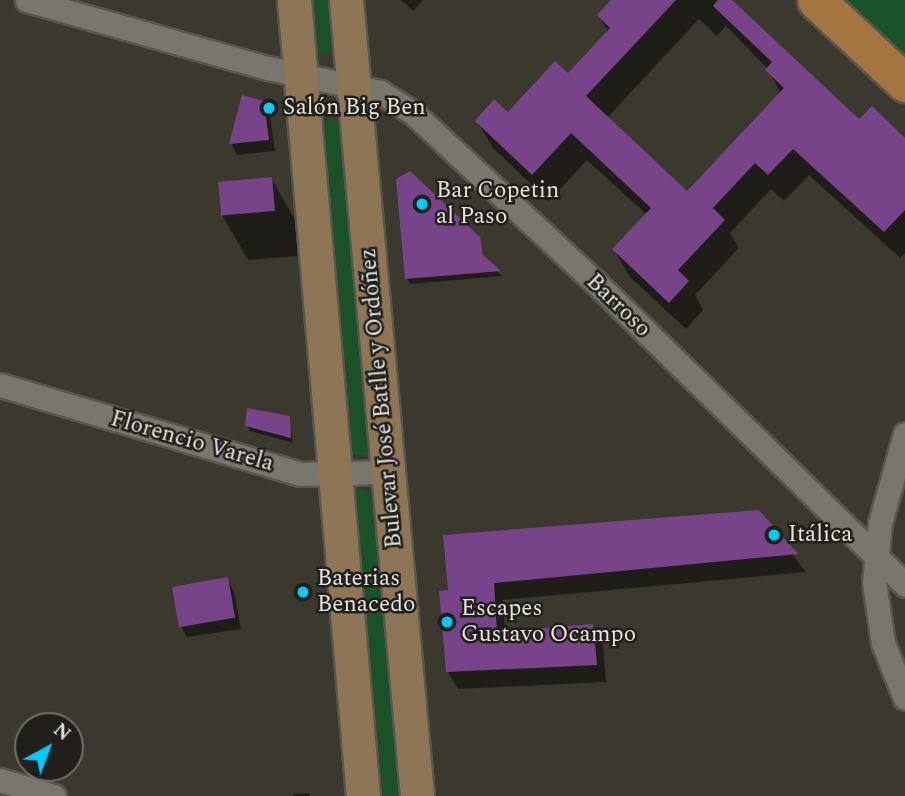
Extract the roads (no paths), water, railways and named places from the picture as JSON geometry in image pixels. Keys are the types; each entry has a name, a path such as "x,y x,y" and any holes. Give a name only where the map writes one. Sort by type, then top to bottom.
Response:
{"main road":[{"path":"294,0 363,796"},
{"name":"Bulevar José Batlle y Ordóñez","path":"346,0 417,796"},
{"path":"816,0 905,83"}],"street":[{"name":"Barroso","path":"27,0 301,76 380,92 412,112 594,281 905,585"},
{"name":"Florencio Varela","path":"0,385 300,474 388,472"},
{"path":"905,434 874,557 883,643 905,698"},
{"path":"0,780 54,796"}],"place":[{"name":"Salón Big Ben","path":"269,108"},
{"name":"Bar Copetin al Paso","path":"422,204"},
{"name":"Itálica","path":"774,535"},
{"name":"Baterias Benacedo","path":"303,592"},
{"name":"Escapes Gustavo Ocampo","path":"447,622"}]}
